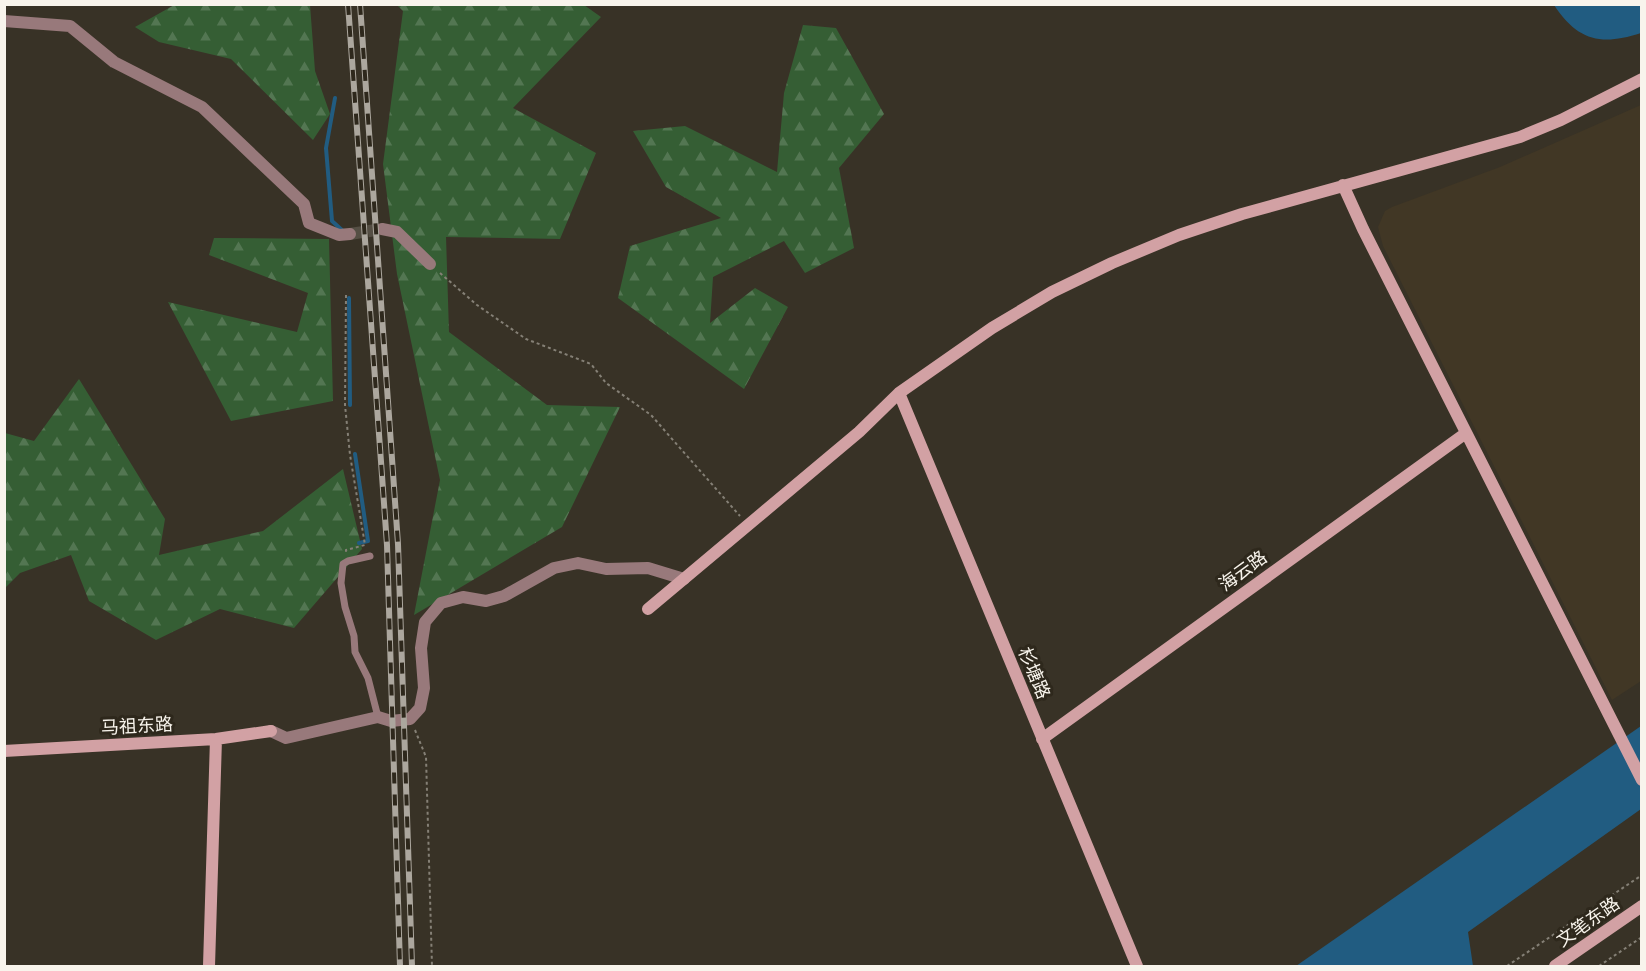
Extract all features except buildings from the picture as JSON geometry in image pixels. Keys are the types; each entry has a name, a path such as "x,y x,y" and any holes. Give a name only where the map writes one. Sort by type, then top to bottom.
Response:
{"street":[{"path":"4,21 70,26 114,62 202,107 304,204 309,223 339,235 350,234"},
{"path":"648,609 859,432 898,393 992,328 1052,292 1112,263 1189,231 1343,185 1520,137 1561,120 1641,79"},
{"path":"1343,185 1641,780"},
{"path":"382,229 397,232 429,264"},
{"name":"杉塘路","path":"898,393 1137,966"},
{"name":"海云路","path":"1042,739 1466,433"},
{"path":"378,717 391,721 410,719 420,708 424,688 421,648 425,622 441,603 463,597 486,601 504,596 554,568 578,563 606,568 648,568 684,579"},
{"name":"马祖东路","path":"4,751 216,739 270,731 286,738 378,717"},
{"path":"209,966 216,739"},
{"name":"文笔东路","path":"1555,966 1641,906"}],"lane":[{"path":"370,556 343,564 341,584 354,636 355,652 368,678 378,717"}],"path":[{"path":"429,264 477,305 526,339 591,364 606,383 651,415 748,525"},
{"path":"346,296 345,405 350,455 365,545 346,550 348,561"},
{"path":"410,719 426,757 432,966"},
{"path":"1507,966 1641,875"},
{"path":"1599,966 1641,937"}],"shaded area":[{"path":"1641,105 1641,681 1612,700 1383,246 1378,227 1385,211 1392,207 1500,167"}],"green space":[{"path":"176,4 310,5 315,71 330,114 313,140 231,59 159,42 135,27"},
{"path":"397,5 584,5 601,17 513,108 596,153 560,239 446,237 449,332 547,405 620,407 562,527 414,615 440,480 397,274 383,164 403,11"},
{"path":"803,25 836,28 884,114 839,168 854,248 805,273 784,241 713,277 710,323 755,288 788,307 744,389 618,298 630,246 721,218 666,187 633,131 685,126 777,172 784,93"},
{"path":"214,238 329,239 333,401 231,421 168,302 297,332 308,293 209,255"},
{"path":"79,379 165,519 159,555 263,531 343,469 362,549 294,628 220,609 156,640 89,601 71,555 20,573 5,588 5,433 34,441"}],"water":[{"path":"1554,5 1641,5 1641,33 1614,39 1592,37 1572,26"},
{"path":"1641,726 1641,809 1468,932 1473,966 1296,966"}],"waterway":[{"path":"335,98 326,148 332,221 343,231"},
{"path":"349,298 350,405"},
{"path":"355,454 368,541 359,543"}],"tunnel":[{"path":"350,234 382,229"}],"railway":[{"path":"348,4 387,545 400,966"},
{"path":"360,4 398,544 412,966"}]}
